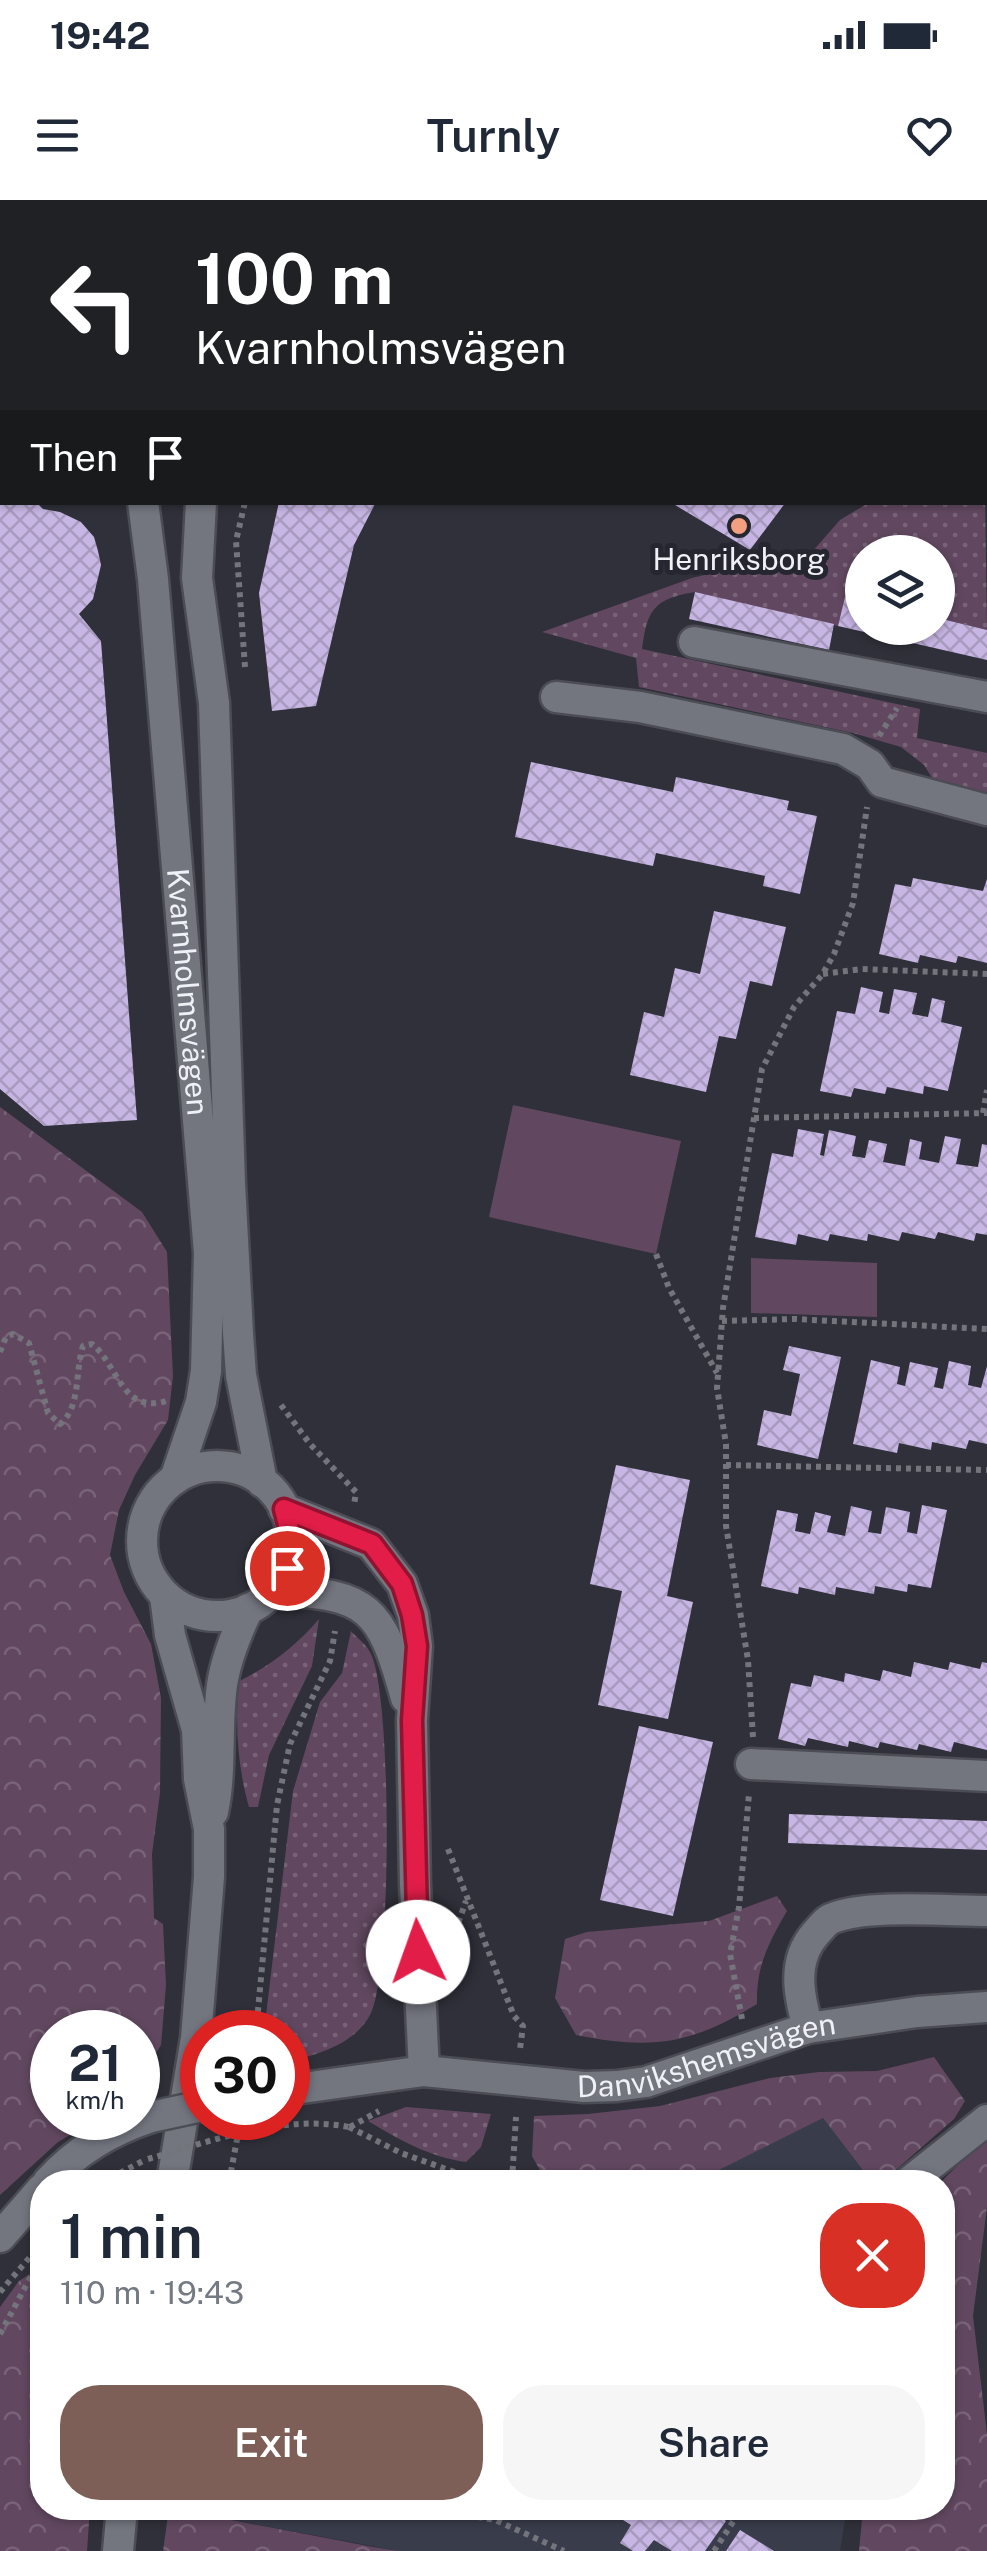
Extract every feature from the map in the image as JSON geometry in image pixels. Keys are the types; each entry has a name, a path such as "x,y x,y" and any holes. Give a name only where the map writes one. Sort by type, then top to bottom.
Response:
{"street":[{"name":"Kvarnholmsvägen","path":"143,505 209,1253 206,1371 201,1402 174,1479 155,1499 143,1525 143,1555 152,1580 165,1596 170,1635 197,1730 199,1779 208,1830 209,1878 196,2038 174,2170"},
{"name":"Kvarnholmsvägen","path":"201,505 197,578 214,703 238,1333 262,1482 284,1509"},
{"path":"694,642 987,697"},
{"path":"556,697 640,707 842,749 870,765 882,782 987,810"},
{"path":"174,1479 195,1469 218,1466 241,1470 262,1482"},
{"path":"284,1509 372,1544 402,1584 412,1615 417,1646 412,1720 424,2070"},
{"path":"165,1596 200,1614 219,1616 248,1609 274,1590 287,1568 292,1540 284,1509"},
{"path":"274,1590 341,1596 376,1618 391,1646 412,1720"},
{"name":"Kvarnholmsvägen","path":"208,1830 220,1781 222,1684 232,1644 248,1609"},
{"path":"751,1764 987,1776"},
{"path":"808,2028 800,1998 799,1962 811,1939 830,1918 870,1912 987,1911"},
{"name":"Danvikshemsvägen","path":"310,2086 424,2070 584,2087 617,2086 646,2082 808,2028 916,2012 987,2007"},
{"path":"63,2170 118,2128 180,2111"},
{"path":"924,2170 987,2120"},
{"path":"0,2237 30,2203"},
{"path":"118,2551 121,2520"}],"path":[{"path":"237,564 236,542 244,505"},
{"path":"744,2026 730,1954 739,1907 754,1726 748,1660 726,1526 726,1465 718,1375 722,1322 762,1069 794,1007 822,975 834,954 854,903 870,765 879,736 914,682"},
{"path":"822,975 862,969 987,974"},
{"path":"754,1118 985,1113 987,1090"},
{"path":"656,1254 669,1288 718,1375"},
{"path":"722,1322 795,1319 987,1329"},
{"path":"0,1352 6,1337 13,1334 29,1342 48,1413 60,1424 72,1408 78,1360 84,1346 92,1344 120,1385 140,1402 158,1404 180,1397"},
{"path":"281,1404 310,1444 356,1492 351,1536"},
{"path":"726,1465 987,1470"},
{"path":"258,2010 277,1805 290,1744 330,1661 341,1596"},
{"path":"513,2170 516,2118"},
{"path":"126,2170 148,2159 218,2139 318,2123 349,2127 401,2153 449,2170"},
{"path":"231,2170 237,2140"},
{"path":"0,2292 30,2257"},
{"path":"0,2334 30,2278"},
{"path":"495,2520 564,2551"},
{"path":"714,2551 734,2520"}],"shaded area":[{"path":"823,2118 863,2170 719,2170"},
{"path":"233,2520 845,2520 840,2551 399,2551"}],"green space":[{"path":"865,505 985,505 987,630 955,622 955,535 845,535 845,598 838,626 695,592 670,598 655,608 642,649 920,709 917,738 987,753 987,795 939,789 924,765 901,747 639,687 636,658 542,632 692,578 771,559 797,569 840,520"},
{"path":"513,1105 681,1141 656,1254 489,1217"},
{"path":"0,1107 142,1212 167,1252 173,1376 168,1420 119,1510 110,1555 151,1644 161,1698 160,1793 152,1854 154,1918 163,1924 166,1985 161,2045 160,2010 30,2010 30,2140 61,2140 0,2195"},
{"path":"751,1258 877,1263 877,1317 751,1313"},
{"path":"319,1619 312,1666 269,1755 258,1807 249,1807 238,1744 239,1681 282,1654"},
{"path":"351,1631 371,1654 383,1722 387,1833 383,1944 378,1987 364,2024 346,2040 310,2056 310,2010 267,2010 293,1791 320,1702 342,1673"},
{"path":"777,1896 787,1911 765,1955 757,2004 711,2028 670,2040 627,2042 576,2035 555,1998 565,1939 587,1932 709,1921"},
{"path":"934,2057 965,2101 954,2119 896,2170 863,2170 823,2118 719,2170 540,2170 532,2156 534,2116 660,2106 770,2078 877,2071"},
{"path":"406,2107 491,2114 481,2147 466,2162 427,2152 368,2121"},
{"path":"987,2142 987,2207 973,2316 987,2434 987,2551 859,2551 862,2520 955,2520 953,2170"},
{"path":"30,2274 30,2520 89,2520 87,2551 0,2551 0,2307 19,2281"},
{"path":"167,2520 232,2520 399,2551 163,2551"}],"building":[{"path":"0,505 39,505 81,522 94,537 101,565 93,599 79,614 101,641 137,1120 44,1126 0,1089"},
{"path":"278,505 374,505 354,545 316,706 272,711 259,593"},
{"name":"Henriksborg","path":"675,505 784,505 750,550"},
{"path":"695,592 834,624 829,650 689,619"},
{"path":"845,597 845,628 838,626"},
{"path":"955,622 987,630 987,660 921,645 955,645"},
{"path":"531,762 673,792 676,777 789,801 787,810 817,816 800,894 763,886 765,876 656,853 653,866 515,837"},
{"path":"913,878 983,891 987,879 987,963 958,956 956,963 920,955 918,963 879,954 895,884 911,887"},
{"path":"714,911 786,927 772,986 750,981 736,1039 719,1036 706,1092 630,1075 644,1012 664,1017 675,968 700,974"},
{"path":"861,987 883,992 879,1012 889,1014 894,989 917,993 912,1014 928,1017 932,998 945,1001 941,1022 962,1027 948,1091 924,1086 923,1094 887,1087 885,1094 854,1088 851,1097 820,1091 837,1011 855,1014"},
{"path":"798,1129 824,1134 820,1155 824,1156 829,1130 856,1136 852,1156 865,1158 869,1140 887,1144 883,1162 905,1166 910,1139 922,1142 919,1159 939,1163 945,1136 961,1139 956,1164 978,1167 982,1144 987,1145 987,1235 976,1233 974,1241 938,1232 935,1239 902,1232 899,1241 868,1234 867,1241 830,1234 828,1241 798,1234 796,1245 755,1237 772,1153 793,1157"},
{"path":"789,1346 841,1357 818,1459 757,1445 764,1410 791,1416 800,1374 783,1370"},
{"path":"871,1360 900,1367 897,1384 905,1386 910,1362 938,1368 934,1387 943,1389 949,1361 971,1366 968,1385 981,1388 987,1366 987,1444 969,1440 966,1449 932,1442 931,1450 899,1443 897,1453 853,1444"},
{"path":"616,1465 690,1480 667,1596 693,1602 668,1719 598,1705 622,1591 590,1584"},
{"path":"922,1505 947,1510 931,1588 908,1584 907,1592 875,1586 874,1594 836,1587 835,1595 799,1587 798,1594 761,1586 777,1510 798,1514 795,1531 810,1534 815,1512 831,1516 827,1532 845,1536 851,1506 872,1511 868,1532 881,1534 886,1507 910,1512 907,1532 917,1534"},
{"path":"914,1662 948,1670 950,1662 980,1669 982,1662 987,1663 987,1750 954,1742 951,1752 919,1744 917,1750 880,1742 878,1748 849,1741 848,1747 808,1738 805,1746 778,1739 791,1683 811,1687 814,1675 844,1682 845,1673 880,1681 883,1670 911,1677"},
{"path":"639,1726 713,1742 673,1916 600,1900"},
{"path":"789,1814 987,1821 987,1850 788,1843"},
{"path":"623,2520 726,2521 705,2551 672,2551 654,2540 645,2551 633,2551 620,2543 631,2525"},
{"path":"740,2530 774,2551 726,2551"}],"place":[{"name":"Henriksborg","path":"739,526"}],"route":[{"path":"287,1568 292,1540 284,1509 372,1544 402,1584 417,1646 412,1720 418,1952"}]}
